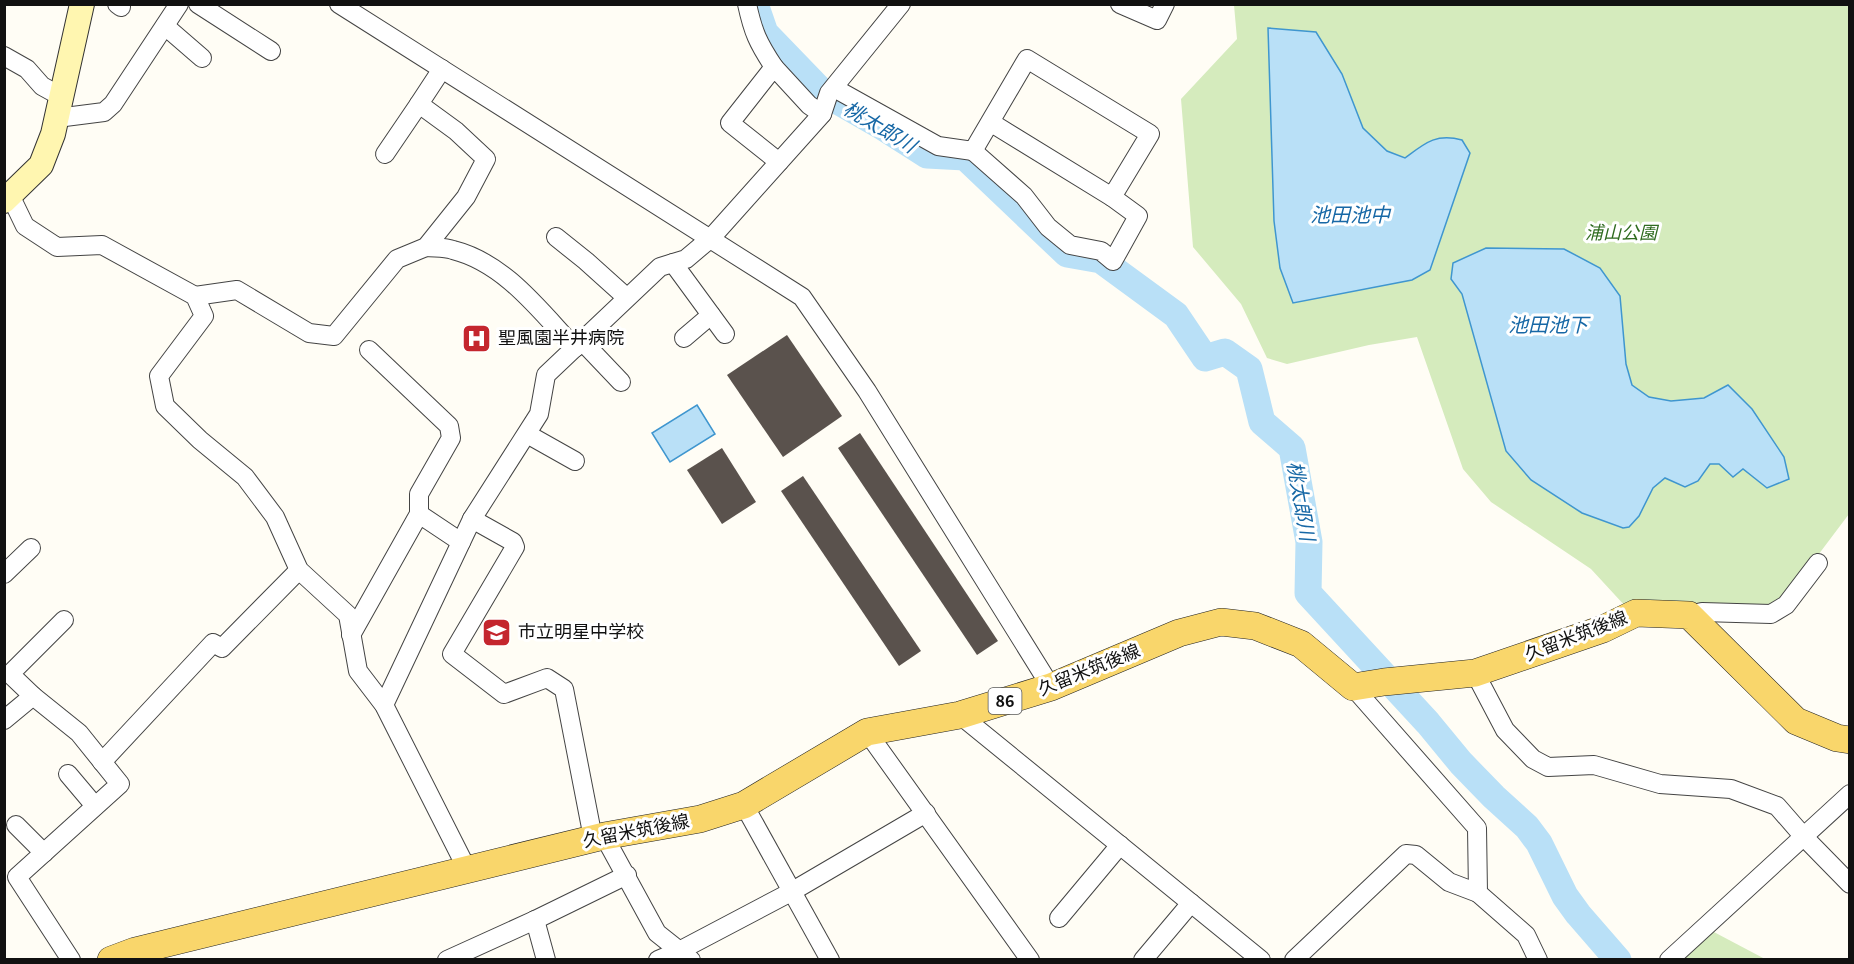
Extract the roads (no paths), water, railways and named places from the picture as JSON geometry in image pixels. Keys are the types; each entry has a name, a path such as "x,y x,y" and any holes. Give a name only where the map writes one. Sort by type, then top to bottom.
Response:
{"main road":[{"path":"7,198 41,165 53,134 82,4"},
{"name":"久留米筑後線","path":"111,960 135,951 599,837 700,819 744,805 867,732 960,715 1051,687 1179,633 1221,622 1255,626 1301,645 1353,687 1475,674 1603,629 1636,614 1689,615"},
{"path":"1689,615 1797,721 1836,738 1850,740"}],"street":[{"path":"4,56 27,69 59,107 104,112 113,104 179,4"},
{"path":"198,4 271,51"},
{"path":"339,4 802,297 867,391 1051,687"},
{"path":"747,4 758,44 774,67 809,105 822,114"},
{"path":"384,705 472,519 539,414 546,375 660,267 686,259 711,238 822,114 829,93 902,4"},
{"path":"1120,4 1157,20 1165,4"},
{"path":"165,26 202,58"},
{"path":"973,152 1027,59 1150,134 1112,197"},
{"path":"774,67 730,123 778,162"},
{"path":"385,154 442,69"},
{"path":"834,88 938,146 973,152 1024,196 1048,227 1070,245 1101,251 1113,261 1138,216 1112,197 990,122"},
{"path":"419,104 456,131 486,159 466,197 426,247"},
{"path":"7,198 25,226 57,247 102,245 195,296 237,290 309,333 334,336 398,259 426,247 451,249 468,254 504,275 621,382"},
{"path":"556,237 626,297"},
{"path":"673,263 725,334"},
{"path":"195,296 204,316 159,376 165,406 200,440 245,477 275,517 299,570 348,615 358,671 384,705 467,869"},
{"path":"684,338 711,315"},
{"path":"351,635 419,514 418,494 451,438 449,426 369,350"},
{"path":"527,434 575,461"},
{"path":"419,514 461,542"},
{"path":"472,519 513,542 515,547 452,654 504,694 547,678 564,689 599,837 627,875 657,933 685,955"},
{"path":"4,574 31,548"},
{"path":"1689,615 1702,612 1771,614 1786,605 1818,562"},
{"path":"102,762 213,643 222,648 299,570"},
{"path":"64,620 10,674 79,733 120,784 17,878 71,960"},
{"path":"1475,674 1505,730 1533,759 1548,767 1594,765 1660,784 1731,789 1777,806 1850,884"},
{"path":"1353,687 1477,828 1478,893"},
{"path":"4,720 33,696"},
{"path":"960,715 1261,960"},
{"path":"867,732 1030,960"},
{"path":"68,774 95,806"},
{"path":"1670,960 1850,794"},
{"path":"744,805 830,960"},
{"path":"658,960 685,955 926,813"},
{"path":"16,825 44,853"},
{"path":"1059,918 1120,845"},
{"path":"1294,960 1406,854 1416,855 1449,882 1478,893 1526,935 1538,960"},
{"path":"448,959 627,875"},
{"path":"1143,960 1191,903"},
{"path":"535,920 546,960"}],"water":[{"name":"池田池中","path":"1268,28 1316,32 1342,74 1363,128 1387,151 1405,158 1431,141 1445,138 1462,140 1470,153 1430,270 1412,280 1293,303 1280,268 1274,221"},
{"name":"池田池下","path":"1486,248 1564,249 1600,268 1620,296 1626,364 1632,385 1649,397 1671,401 1704,398 1728,385 1752,409 1784,457 1789,479 1767,488 1743,469 1733,477 1719,464 1710,464 1698,481 1685,487 1665,478 1653,488 1639,516 1629,527 1623,528 1582,513 1531,480 1506,451 1462,294 1451,279 1453,263"},
{"path":"697,405 715,434 670,462 652,433"}],"waterway":[{"name":"桃太郎川","path":"755,4 765,33 822,92 927,155 965,157 1067,254 1101,260 1176,315 1205,358 1225,352 1249,369 1262,422 1292,448 1309,542 1308,593 1428,723 1461,763 1527,827 1539,843 1565,896 1618,960"}],"place":[{"name":"聖風園半井病院","path":"477,338"},
{"name":"市立明星中学校","path":"497,632"}],"park label":[{"name":"浦山公園","path":"1621,233"}]}
